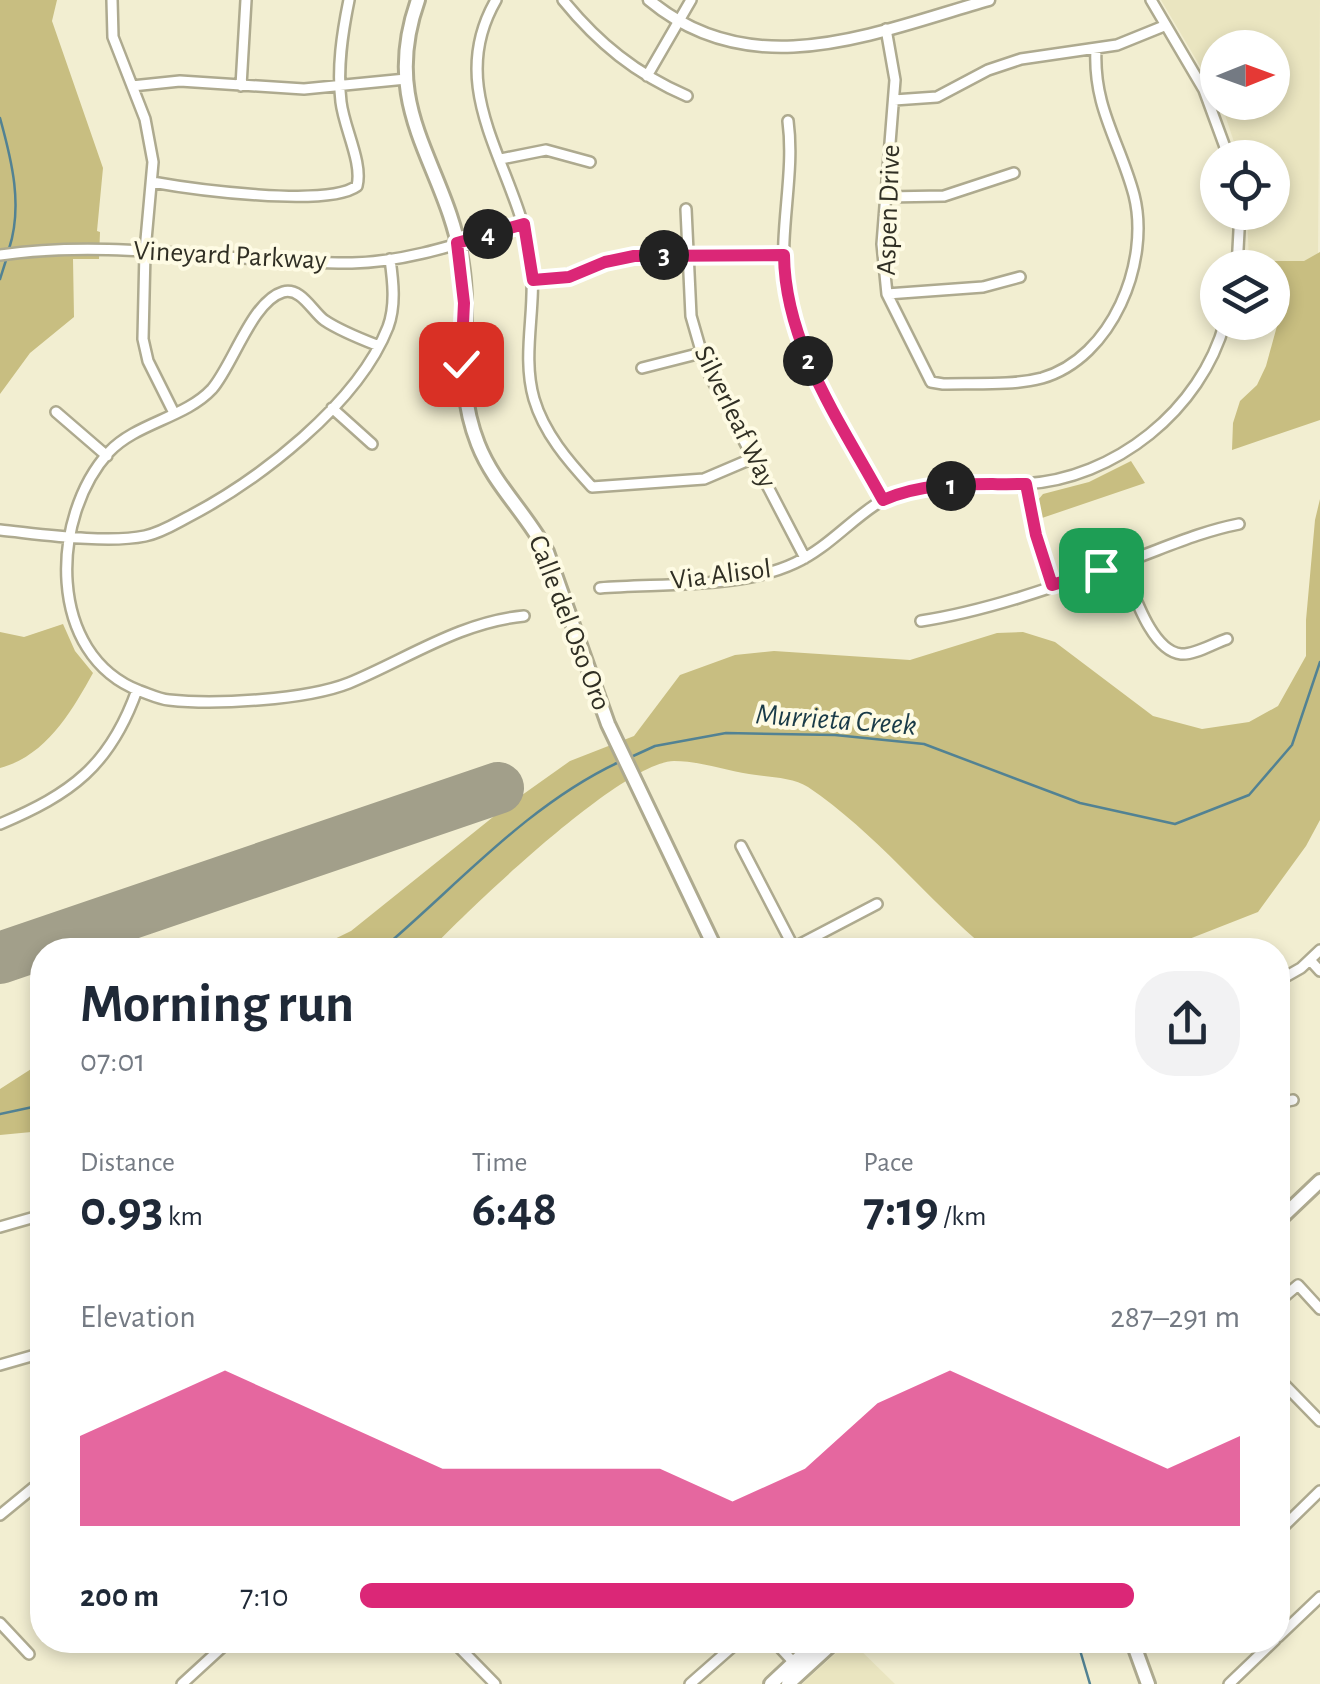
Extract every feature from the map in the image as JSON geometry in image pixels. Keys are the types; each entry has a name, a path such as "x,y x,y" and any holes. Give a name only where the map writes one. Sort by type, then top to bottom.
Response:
{"main road":[{"name":"Calle del Oso Oro","path":"418,0 408,38 406,79 419,142 457,243 464,279 462,382 467,412 478,445 496,479 548,552 608,724 710,938"},
{"path":"1290,1209 1320,1181"},
{"path":"788,1684 808,1653"},
{"path":"771,1684 818,1653"},
{"path":"1137,1653 1148,1684"}],"street":[{"path":"112,0 113,37 151,142 143,339 148,361 174,414"},
{"path":"241,86 246,0"},
{"path":"152,182 214,191 310,195 340,194 357,186 359,177 348,140 340,87 341,42 349,0"},
{"path":"496,0 481,30 475,69 478,98 524,224 533,280 530,364 534,398 548,432 592,487 704,479 752,459"},
{"path":"563,0 611,52 687,96"},
{"path":"649,0 679,22 731,42 773,48 824,44 989,0"},
{"path":"648,76 691,0"},
{"path":"1151,0 1204,90 1222,140"},
{"path":"894,100 937,97 988,70 1031,56 1132,40 1164,26"},
{"name":"Aspen Drive","path":"886,29 893,60 894,100 882,244 887,294 931,382 1043,378 1083,356 1120,312 1131,276 1136,212 1134,196 1104,116 1096,48"},
{"path":"132,86 180,81 340,87 406,79"},
{"path":"788,120 791,148 785,280 800,342 883,500"},
{"path":"500,159 546,150 590,162"},
{"path":"886,197 944,196 1014,172"},
{"name":"Silverleaf Way","path":"686,209 692,316 700,353 712,384 805,558"},
{"name":"Vineyard Parkway","path":"0,255 46,250 145,251 355,263 390,259 524,224"},
{"path":"533,280 569,277 624,257 784,255"},
{"path":"0,530 142,537 208,506 263,471 354,386 379,346 390,324 393,301 390,259"},
{"path":"887,294 984,286 1020,277"},
{"path":"379,346 325,320 295,292 285,291 267,303 212,389 107,456 83,487 72,515 69,596 83,645 100,667 137,690 164,700 216,702 318,692 346,684 442,638 497,618 524,616"},
{"name":"Via Alisol","path":"600,588 748,578 805,558 828,545 883,500 907,489 1026,484 1087,471 1126,452 1161,426 1192,390 1220,340"},
{"path":"642,368 700,353"},
{"path":"332,408 372,444"},
{"path":"56,412 107,456"},
{"path":"1026,484 1036,535 1052,585"},
{"path":"921,621 952,616 1121,563 1208,530 1239,524"},
{"path":"1121,563 1146,623 1169,649 1187,654 1227,639"},
{"path":"0,824 66,792 87,773 114,738 137,690"},
{"path":"741,846 787,938"},
{"path":"814,938 878,904"},
{"path":"1290,973 1320,950"},
{"path":"1310,960 1320,970"},
{"path":"0,1227 30,1219"},
{"path":"1290,1292 1298,1285 1320,1309"},
{"path":"0,1364 30,1356"},
{"path":"1290,1390 1320,1422"},
{"path":"0,1514 30,1491"},
{"path":"1290,1520 1320,1491"},
{"path":"1290,1626 1320,1597"},
{"path":"0,1624 29,1654"},
{"path":"182,1684 216,1653"},
{"path":"465,1653 495,1684"},
{"path":"690,1684 725,1653"},
{"path":"785,1653 798,1667"},
{"path":"1229,1684 1261,1653"}],"shaded area":[{"path":"0,0 57,0 52,21 103,168 97,231 99,259 73,259 74,317 30,353 0,394"},
{"path":"1161,0 1320,0 1318,254 1304,261 1290,261 1290,250 1249,250 1248,230 1290,230 1290,140 1233,140 1227,120 1290,120 1290,30 1200,30 1200,66"},
{"path":"1320,252 1320,420 1232,450 1233,423 1240,401 1257,385 1273,340 1290,340 1290,261 1304,261"},
{"path":"1131,461 1145,483 1042,518 1038,500 1043,494 1089,482"},
{"path":"1320,499 1320,820 1258,912 1192,938 975,938 856,825 808,787 787,779 674,761 650,768 584,810 442,938 337,938 351,931 508,805 570,761 634,736 680,675 735,655 774,651 910,660 997,633 1023,632 1055,642 1153,716 1202,729 1249,722 1278,706 1306,656 1315,520"},
{"path":"63,624 75,651 93,673 66,717 44,743 0,768 0,632 24,637"},
{"path":"30,1070 30,1132 0,1135 0,1089"},
{"path":"836,1653 863,1653 895,1684 802,1684"}],"waterway":[{"path":"0,118 15,200 9,249"},
{"path":"0,279 7,257"},
{"name":"Murrieta Creek","path":"631,757 655,746 726,733 835,735 924,744 1080,803 1175,824 1249,795 1292,745 1320,662"},
{"name":"Murrieta Creek","path":"394,938 524,823 554,800 619,762"},
{"name":"Murrieta Creek","path":"0,1114 30,1108"},
{"path":"1081,1653 1090,1684"}],"runway":[{"path":"59,938 498,788"},
{"path":"0,958 30,948"}],"route":[{"path":"461,364 464,303 457,243 524,224 533,280 569,277 605,262 634,256 784,255 785,280 800,342 883,500 924,486 1026,484 1036,535 1052,585 1101,570"}]}
